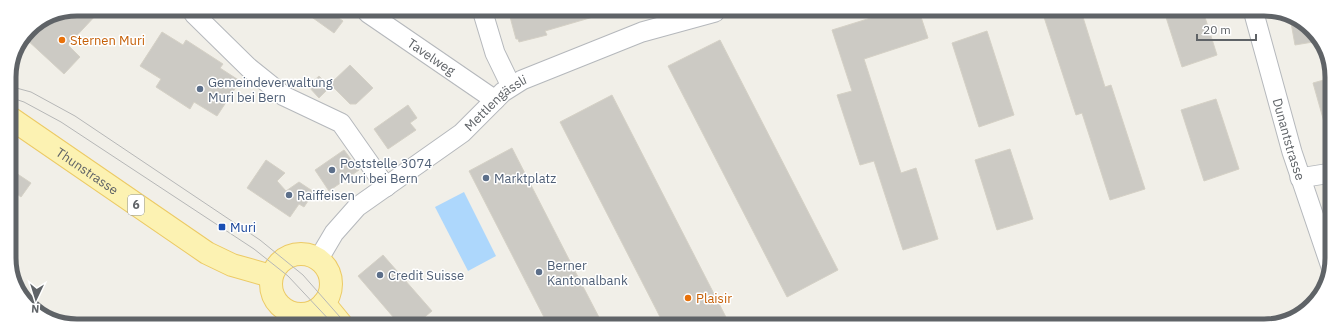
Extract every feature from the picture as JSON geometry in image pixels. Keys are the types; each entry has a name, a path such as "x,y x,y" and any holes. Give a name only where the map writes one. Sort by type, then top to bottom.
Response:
{"main road":[{"name":"Thunstrasse","path":"16,122 207,253 232,265 271,276"},
{"path":"295,254 307,255 318,260 328,272 330,279 329,294 324,303 319,308 307,313 290,312 283,308 272,295 270,286 271,276 279,262 295,254"},
{"path":"324,303 337,319"}],"street":[{"path":"196,16 248,67 284,96 341,123 386,186"},
{"name":"Tavelweg","path":"372,16 495,100"},
{"path":"484,16 495,53 511,86"},
{"name":"Mettlengässli","path":"318,260 334,233 347,217 386,186 462,133 511,86 522,80 642,32 700,16"},
{"name":"Dunantstrasse","path":"1254,16 1300,178 1325,250"},
{"path":"1300,178 1325,175"}],"water":[{"path":"464,192 496,256 468,271 435,207"}],"building":[{"path":"95,16 68,45 80,57 64,74 28,41 43,26 53,21 65,17"},
{"path":"310,16 336,16 343,21 334,33"},
{"path":"510,16 593,16 545,31 547,35 519,42 518,39 516,39"},
{"path":"877,16 921,16 928,38 864,59 901,173 916,168 938,239 903,250 874,161 860,165 837,95 852,91 832,30"},
{"path":"1044,16 1083,16 1105,87 1111,85 1145,189 1110,200 1082,113 1076,115"},
{"path":"1166,16 1205,16 1217,55 1182,67"},
{"path":"1291,22 1298,26 1314,42 1295,45"},
{"path":"987,31 1014,115 979,127 952,43"},
{"path":"162,32 183,45 186,40 223,64 220,68 240,81 217,116 194,102 190,109 156,87 161,79 140,66"},
{"path":"720,40 838,270 787,297 668,66"},
{"path":"350,65 373,88 356,104 350,104 330,84"},
{"path":"319,76 330,87 319,98 308,86"},
{"path":"1325,80 1325,125 1313,83"},
{"path":"612,95 727,319 661,319 560,122"},
{"path":"1216,99 1239,169 1204,181 1181,110"},
{"path":"408,105 417,118 410,123 416,130 388,149 374,129"},
{"path":"512,148 600,319 545,319 469,171"},
{"path":"1010,149 1033,219 997,230 975,160"},
{"path":"344,150 359,170 329,191 315,170"},
{"path":"266,160 285,173 277,181 286,191 299,182 314,192 304,207 299,204 290,217 247,188"},
{"path":"16,173 31,183 21,197 16,193"},
{"path":"383,255 432,311 422,319 395,319 358,276"}],"tram line":[{"path":"16,88 31,92 75,116 260,240 303,275 342,319"},
{"path":"16,99 24,102 61,122 254,249 288,276 328,319"}],"place":[{"name":"Sternen Muri","path":"62,40"},
{"name":"Gemeindeverwaltung Muri bei Bern","path":"200,89"},
{"name":"Poststelle 3074 Muri bei Bern","path":"332,170"},
{"name":"Marktplatz","path":"486,178"},
{"name":"Raiffeisen","path":"289,195"},
{"name":"Muri","path":"222,227"},
{"name":"Berner Kantonalbank","path":"539,272"},
{"name":"Credit Suisse","path":"380,275"},
{"name":"Plaisir","path":"688,298"}]}
